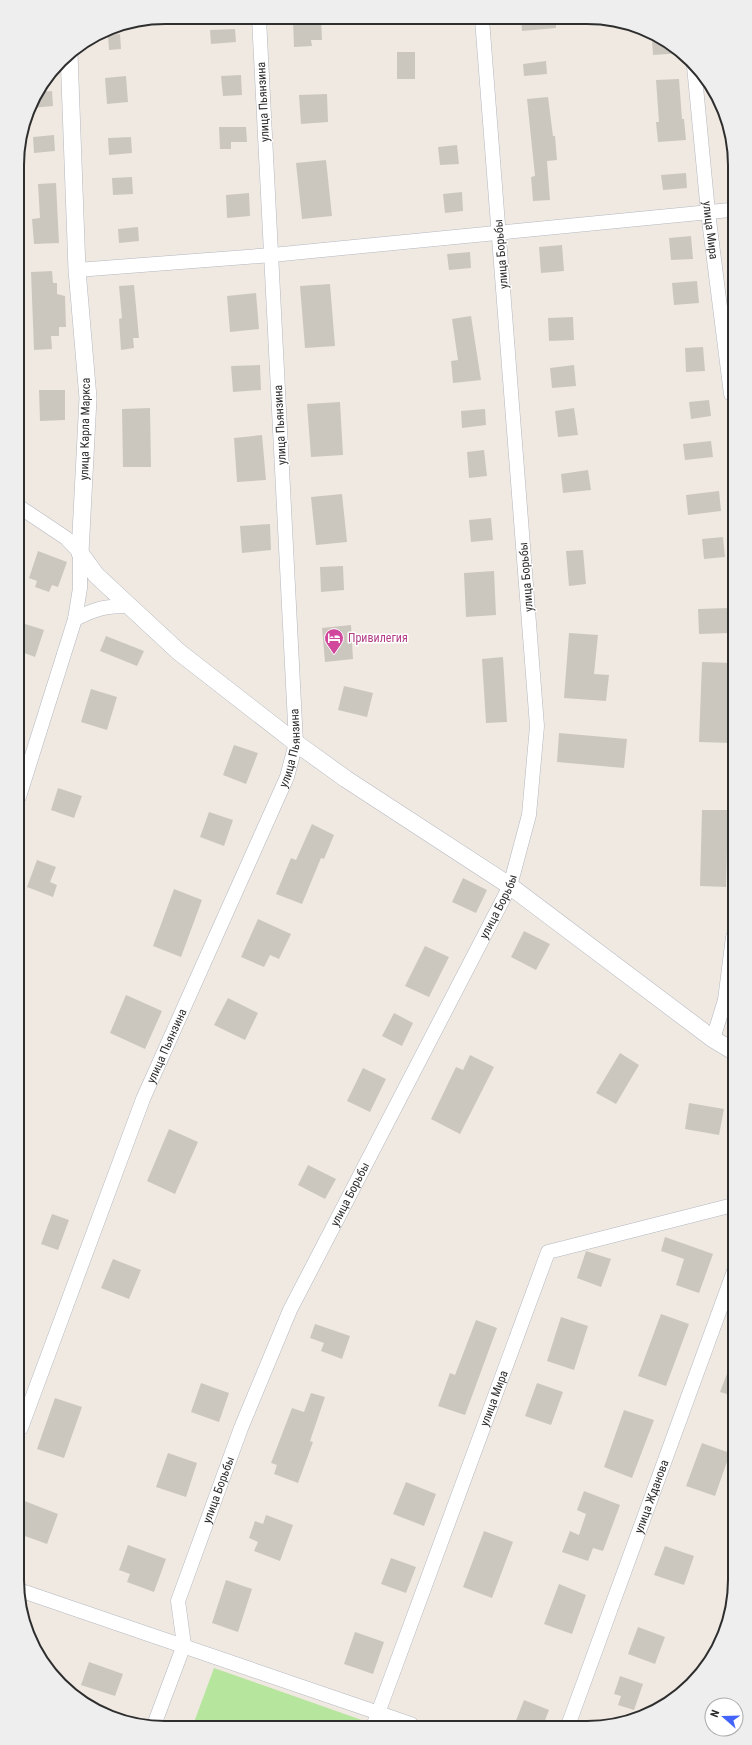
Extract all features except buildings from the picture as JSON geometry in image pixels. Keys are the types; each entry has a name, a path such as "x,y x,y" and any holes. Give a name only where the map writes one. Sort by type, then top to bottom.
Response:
{"street":[{"name":"улица Пьянзина","path":"24,1423 144,1099 287,777 296,743 259,24"},
{"name":"улица Борьбы","path":"156,1721 184,1645 178,1601 241,1428 290,1310 510,886 528,815 537,726 482,24"},
{"name":"улица Карла Маркса","path":"24,781 75,619 80,588 80,553 88,398 77,270 69,61"},
{"name":"улица Мира","path":"695,74 708,212 728,370"},
{"path":"77,270 272,254 728,210"},
{"path":"24,510 66,538 80,553 96,575 179,652 296,743 346,779 510,886 713,1039 728,1048"},
{"path":"75,619 93,609 107,606 130,606"},
{"path":"713,1039 725,1000 728,976"},
{"name":"улица Мира","path":"376,1718 548,1252 728,1206"},
{"name":"улица Жданова","path":"570,1721 728,1287"},
{"path":"24,1592 184,1645 376,1718 394,1721"}],"green space":[{"path":"214,1668 364,1721 194,1721"}],"place":[{"name":"Привилегия","path":"334,655"}]}
